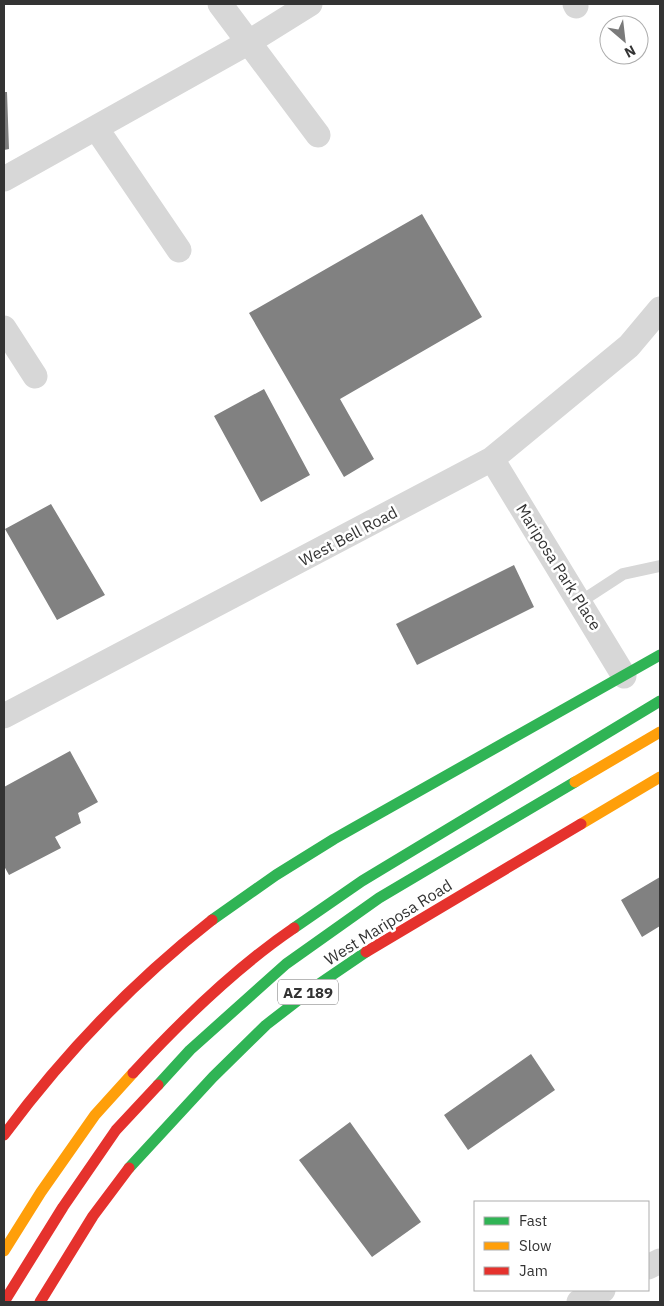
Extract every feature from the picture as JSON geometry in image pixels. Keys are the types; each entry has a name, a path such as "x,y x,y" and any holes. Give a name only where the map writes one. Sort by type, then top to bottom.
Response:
{"highway":[{"path":"4,1135 80,1040 131,989 195,933 255,888 324,843 660,655"},
{"path":"4,1251 41,1192 95,1115 165,1038 267,946 362,881 660,701"},
{"path":"6,1299 62,1207 116,1130 190,1050 286,964 379,898 660,732"},
{"name":"West Mariposa Road","path":"40,1302 93,1216 133,1163 213,1077 266,1025 319,984 373,947 660,777"}],"street":[{"path":"220,4 318,135"},
{"path":"4,179 249,42 310,4"},
{"path":"96,128 179,250"},
{"name":"West Bell Road","path":"4,716 492,459 629,346 660,309"},
{"path":"4,328 35,376"},
{"name":"Mariposa Park Place","path":"492,459 624,676"},
{"path":"579,1302 601,1291"}],"lane":[{"path":"580,602 623,574 660,566"}],"building":[{"path":"4,92 7,92 9,149 4,150"},
{"path":"422,214 482,317 340,399 374,459 344,477 249,313"},
{"path":"264,389 310,475 261,502 214,416"},
{"path":"51,504 105,595 57,620 5,529"},
{"path":"514,565 534,607 417,665 396,624"},
{"path":"70,751 98,802 78,813 81,823 55,837 61,848 9,875 4,866 4,787"},
{"path":"660,877 660,926 642,937 621,900"},
{"path":"531,1054 555,1090 468,1150 444,1115"},
{"path":"350,1122 421,1222 372,1257 299,1160"}],"traffic: fast":[{"path":"212,920 276,875 334,839 660,655"},
{"path":"294,928 362,881 660,701"},
{"path":"158,1085 190,1050 286,964 379,898 575,782"},
{"path":"129,1168 213,1077 266,1025 319,984 366,952"}],"traffic: slow":[{"path":"575,782 660,732"},
{"path":"581,824 660,777"},
{"path":"4,1251 41,1192 95,1115 133,1073"}],"traffic: jam":[{"path":"366,952 581,824"},
{"path":"4,1135 51,1076 101,1020 155,968 212,920"},
{"path":"133,1073 209,996 251,960 294,928"},
{"path":"4,1302 63,1207 116,1130 158,1085"},
{"path":"40,1302 93,1216 129,1168"}]}
